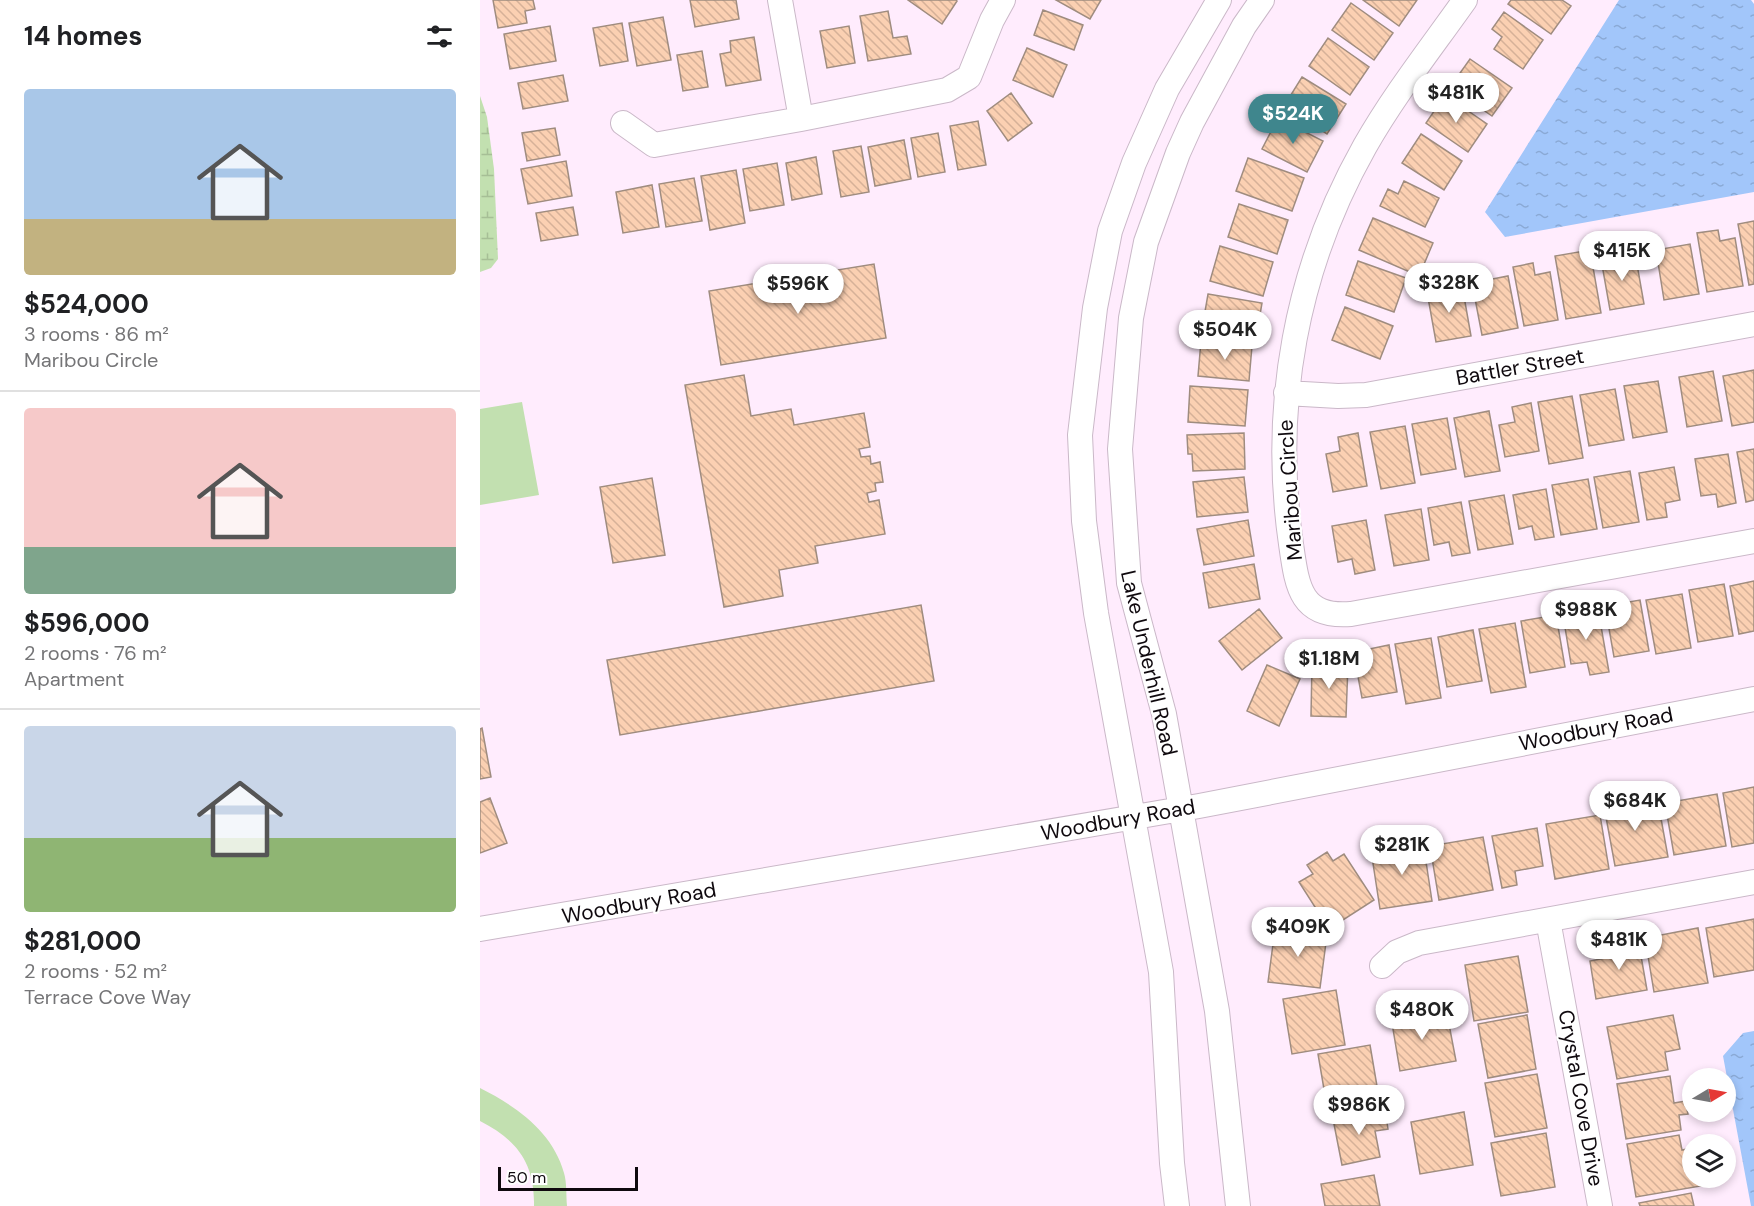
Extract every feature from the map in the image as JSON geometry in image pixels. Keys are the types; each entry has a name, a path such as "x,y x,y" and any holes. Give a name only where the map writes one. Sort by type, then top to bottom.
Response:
{"street":[{"path":"780,0 801,119"},
{"path":"623,123 654,145 948,90 969,77 992,20 1004,0"},
{"name":"Lake Underhill Road","path":"1177,1206 1172,1163 1161,972 1096,613 1084,521 1080,435 1095,308 1110,231 1134,162 1167,89 1219,0"},
{"name":"Lake Underhill Road","path":"1238,1206 1217,1011 1160,697 1132,599 1127,566 1120,449 1131,318 1146,242 1178,153 1207,92 1244,26 1262,0"},
{"name":"Maribou Circle","path":"1465,0 1377,125 1338,199 1326,228 1301,310 1290,354 1286,393 1284,464 1296,577 1306,601 1315,609 1326,614 1351,614 1754,541"},
{"name":"Battler Street","path":"1286,393 1352,397 1366,395 1754,324"},
{"name":"Woodbury Road","path":"480,929 1181,809 1754,699"},
{"path":"1382,966 1397,952 1419,943 1754,882"},
{"name":"Crystal Cove Drive","path":"1548,920 1600,1206"}],"green space":[{"path":"480,96 487,117 494,169 498,259 491,268 480,272"},
{"path":"522,402 539,495 480,505 480,409"},
{"path":"480,1088 519,1112 542,1133 551,1145 564,1173 567,1206 534,1206 531,1177 521,1154 504,1136 480,1121"}],"water":[{"path":"1619,0 1751,0 1754,4 1754,192 1505,237 1485,212"},
{"path":"1754,1031 1754,1206 1751,1206 1735,1122 1736,1068 1725,1068 1723,1056 1743,1033"}],"building":[{"path":"493,0 533,0 535,9 525,11 527,23 498,28"},
{"path":"690,0 736,0 739,19 695,27"},
{"path":"908,0 956,0 957,1 942,24"},
{"path":"1056,0 1101,0 1090,19"},
{"path":"1363,0 1417,0 1399,26"},
{"path":"1511,0 1562,0 1571,6 1551,34 1508,4"},
{"path":"1351,3 1393,33 1374,60 1332,30"},
{"path":"1043,10 1083,25 1074,50 1034,35"},
{"path":"888,11 893,38 907,36 911,54 868,61 860,16"},
{"path":"1504,12 1543,40 1523,69 1494,49 1502,37 1492,29"},
{"path":"663,17 671,60 637,66 629,23"},
{"path":"622,23 628,61 600,66 593,28"},
{"path":"550,26 556,61 510,69 504,34"},
{"path":"849,26 855,63 827,68 820,31"},
{"path":"754,37 761,80 726,86 720,54 731,52 730,41"},
{"path":"1328,38 1369,67 1350,95 1309,66"},
{"path":"1027,48 1067,65 1053,97 1013,80"},
{"path":"702,51 708,87 683,91 677,55"},
{"path":"1470,59 1512,88 1492,116 1450,87"},
{"path":"563,75 568,101 523,109 518,83"},
{"path":"1302,77 1346,104 1327,134 1284,106"},
{"path":"1011,93 1032,123 1008,141 987,111"},
{"path":"1445,95 1487,124 1468,152 1426,123"},
{"path":"1278,118 1323,141 1307,172 1262,149"},
{"path":"978,121 986,165 958,170 950,126"},
{"path":"555,128 560,155 527,161 522,133"},
{"path":"938,133 945,172 918,177 911,138"},
{"path":"1421,134 1462,161 1444,190 1402,163"},
{"path":"904,140 911,179 875,186 868,147"},
{"path":"861,146 869,192 841,197 833,151"},
{"path":"816,157 822,194 792,200 786,163"},
{"path":"1248,158 1304,178 1292,211 1236,191"},
{"path":"566,161 572,196 528,204 521,169"},
{"path":"777,163 784,205 750,211 743,169"},
{"path":"736,170 745,223 710,230 701,176"},
{"path":"694,178 702,221 666,227 659,184"},
{"path":"1404,181 1439,198 1425,227 1380,206 1388,189 1398,194"},
{"path":"652,185 659,227 623,233 616,192"},
{"path":"1239,204 1288,220 1277,254 1228,237"},
{"path":"573,207 578,235 541,241 536,213"},
{"path":"1373,218 1433,243 1419,276 1359,250"},
{"path":"1754,221 1754,284 1749,285 1738,224"},
{"path":"1718,230 1720,241 1735,238 1743,286 1707,292 1697,233"},
{"path":"1690,244 1699,294 1664,300 1656,250"},
{"path":"1220,246 1273,262 1263,296 1210,281"},
{"path":"1590,250 1601,313 1566,319 1555,256"},
{"path":"1635,253 1644,304 1610,310 1601,259"},
{"path":"1358,261 1406,278 1394,312 1346,295"},
{"path":"1533,263 1535,275 1550,272 1558,320 1524,326 1513,267"},
{"path":"874,264 886,338 721,365 709,291"},
{"path":"1508,276 1518,328 1482,335 1472,283"},
{"path":"1462,285 1471,336 1436,342 1427,292"},
{"path":"1208,294 1262,303 1256,338 1202,329"},
{"path":"1345,307 1393,326 1380,359 1332,340"},
{"path":"1201,341 1252,346 1249,381 1198,376"},
{"path":"1754,370 1754,422 1732,426 1723,376"},
{"path":"1713,371 1722,421 1687,427 1679,377"},
{"path":"744,375 751,416 791,409 794,425 864,413 870,447 859,449 861,457 870,456 871,464 880,462 883,482 875,483 876,491 867,493 869,502 879,500 885,534 815,546 818,563 779,570 783,596 724,607 685,385"},
{"path":"1658,381 1667,432 1633,438 1624,386"},
{"path":"1190,386 1248,390 1245,426 1188,422"},
{"path":"1615,389 1624,440 1589,446 1580,395"},
{"path":"1572,396 1583,458 1549,464 1538,402"},
{"path":"1531,403 1539,451 1505,457 1499,425 1515,422 1512,407"},
{"path":"1489,411 1500,471 1465,477 1454,418"},
{"path":"1447,418 1456,469 1421,475 1412,424"},
{"path":"1405,426 1415,483 1381,489 1370,432"},
{"path":"1244,433 1245,469 1193,471 1192,454 1188,454 1187,435"},
{"path":"1358,433 1367,486 1333,492 1326,454 1340,451 1338,437"},
{"path":"1754,449 1754,500 1746,502 1737,452"},
{"path":"1728,454 1736,503 1718,507 1716,494 1701,496 1695,459"},
{"path":"1674,467 1680,500 1665,503 1667,517 1647,520 1639,473"},
{"path":"1630,471 1639,522 1603,528 1594,477"},
{"path":"1244,477 1248,512 1197,517 1193,482"},
{"path":"652,478 665,555 613,563 600,487"},
{"path":"1588,479 1597,529 1561,535 1552,485"},
{"path":"1546,489 1554,537 1535,540 1532,526 1519,529 1513,495"},
{"path":"1504,495 1513,544 1478,550 1469,501"},
{"path":"1461,502 1470,553 1452,556 1449,542 1434,545 1428,508"},
{"path":"1421,509 1429,560 1394,566 1385,515"},
{"path":"1248,520 1254,556 1204,565 1197,529"},
{"path":"1366,520 1375,570 1355,574 1352,559 1338,562 1332,526"},
{"path":"1254,564 1260,599 1209,608 1203,573"},
{"path":"1754,581 1754,631 1739,634 1730,586"},
{"path":"1724,584 1733,636 1698,642 1689,590"},
{"path":"1682,594 1691,648 1656,654 1646,600"},
{"path":"1640,600 1649,651 1614,657 1605,606"},
{"path":"921,605 934,681 620,735 607,660"},
{"path":"1259,609 1282,638 1242,670 1219,641"},
{"path":"1598,609 1609,672 1590,675 1587,662 1571,664 1563,615"},
{"path":"1556,615 1565,667 1530,673 1521,621"},
{"path":"1515,623 1526,687 1491,693 1479,629"},
{"path":"1473,630 1482,681 1447,687 1438,637"},
{"path":"1431,638 1441,698 1406,704 1395,644"},
{"path":"1389,645 1397,692 1362,698 1356,666 1372,663 1369,649"},
{"path":"1312,663 1348,665 1346,717 1311,716"},
{"path":"1267,665 1300,679 1279,726 1247,711"},
{"path":"482,728 491,777 480,779 480,729"},
{"path":"1754,787 1754,843 1732,847 1723,793"},
{"path":"1717,794 1726,846 1674,855 1665,803"},
{"path":"1625,797 1627,808 1658,802 1668,857 1615,866 1603,801"},
{"path":"490,798 507,843 480,853 480,802"},
{"path":"1600,815 1609,869 1555,879 1546,824"},
{"path":"1537,828 1543,866 1515,871 1517,885 1502,888 1492,836"},
{"path":"1483,837 1493,890 1439,900 1430,846"},
{"path":"1423,842 1432,901 1380,909 1372,857 1386,855 1385,848"},
{"path":"1327,852 1333,861 1344,854 1374,900 1329,929 1299,882 1313,874 1307,865"},
{"path":"1754,919 1754,970 1714,977 1706,928"},
{"path":"1698,928 1708,983 1654,992 1645,938"},
{"path":"1275,929 1327,935 1320,988 1268,982"},
{"path":"1638,939 1647,990 1596,999 1590,961 1611,957 1609,944"},
{"path":"1518,956 1528,1012 1474,1021 1465,965"},
{"path":"1336,990 1345,1045 1292,1054 1283,999"},
{"path":"1432,1010 1434,1022 1448,1019 1456,1061 1400,1071 1391,1017"},
{"path":"1527,1015 1536,1069 1488,1078 1478,1024"},
{"path":"1673,1015 1680,1049 1665,1052 1668,1070 1617,1079 1607,1027"},
{"path":"1370,1045 1379,1098 1327,1107 1318,1054"},
{"path":"1537,1074 1547,1128 1495,1137 1485,1083"},
{"path":"1670,1076 1674,1103 1682,1102 1682,1115 1679,1115 1681,1130 1626,1139 1617,1084"},
{"path":"1385,1110 1388,1129 1375,1131 1380,1157 1342,1165 1333,1119"},
{"path":"1464,1112 1473,1165 1420,1174 1411,1122"},
{"path":"1546,1133 1555,1187 1501,1196 1491,1143"},
{"path":"1679,1135 1682,1150 1682,1188 1689,1188 1636,1197 1627,1144"},
{"path":"1374,1175 1380,1206 1325,1206 1321,1184"},
{"path":"1691,1193 1694,1206 1640,1206 1639,1203"}]}
